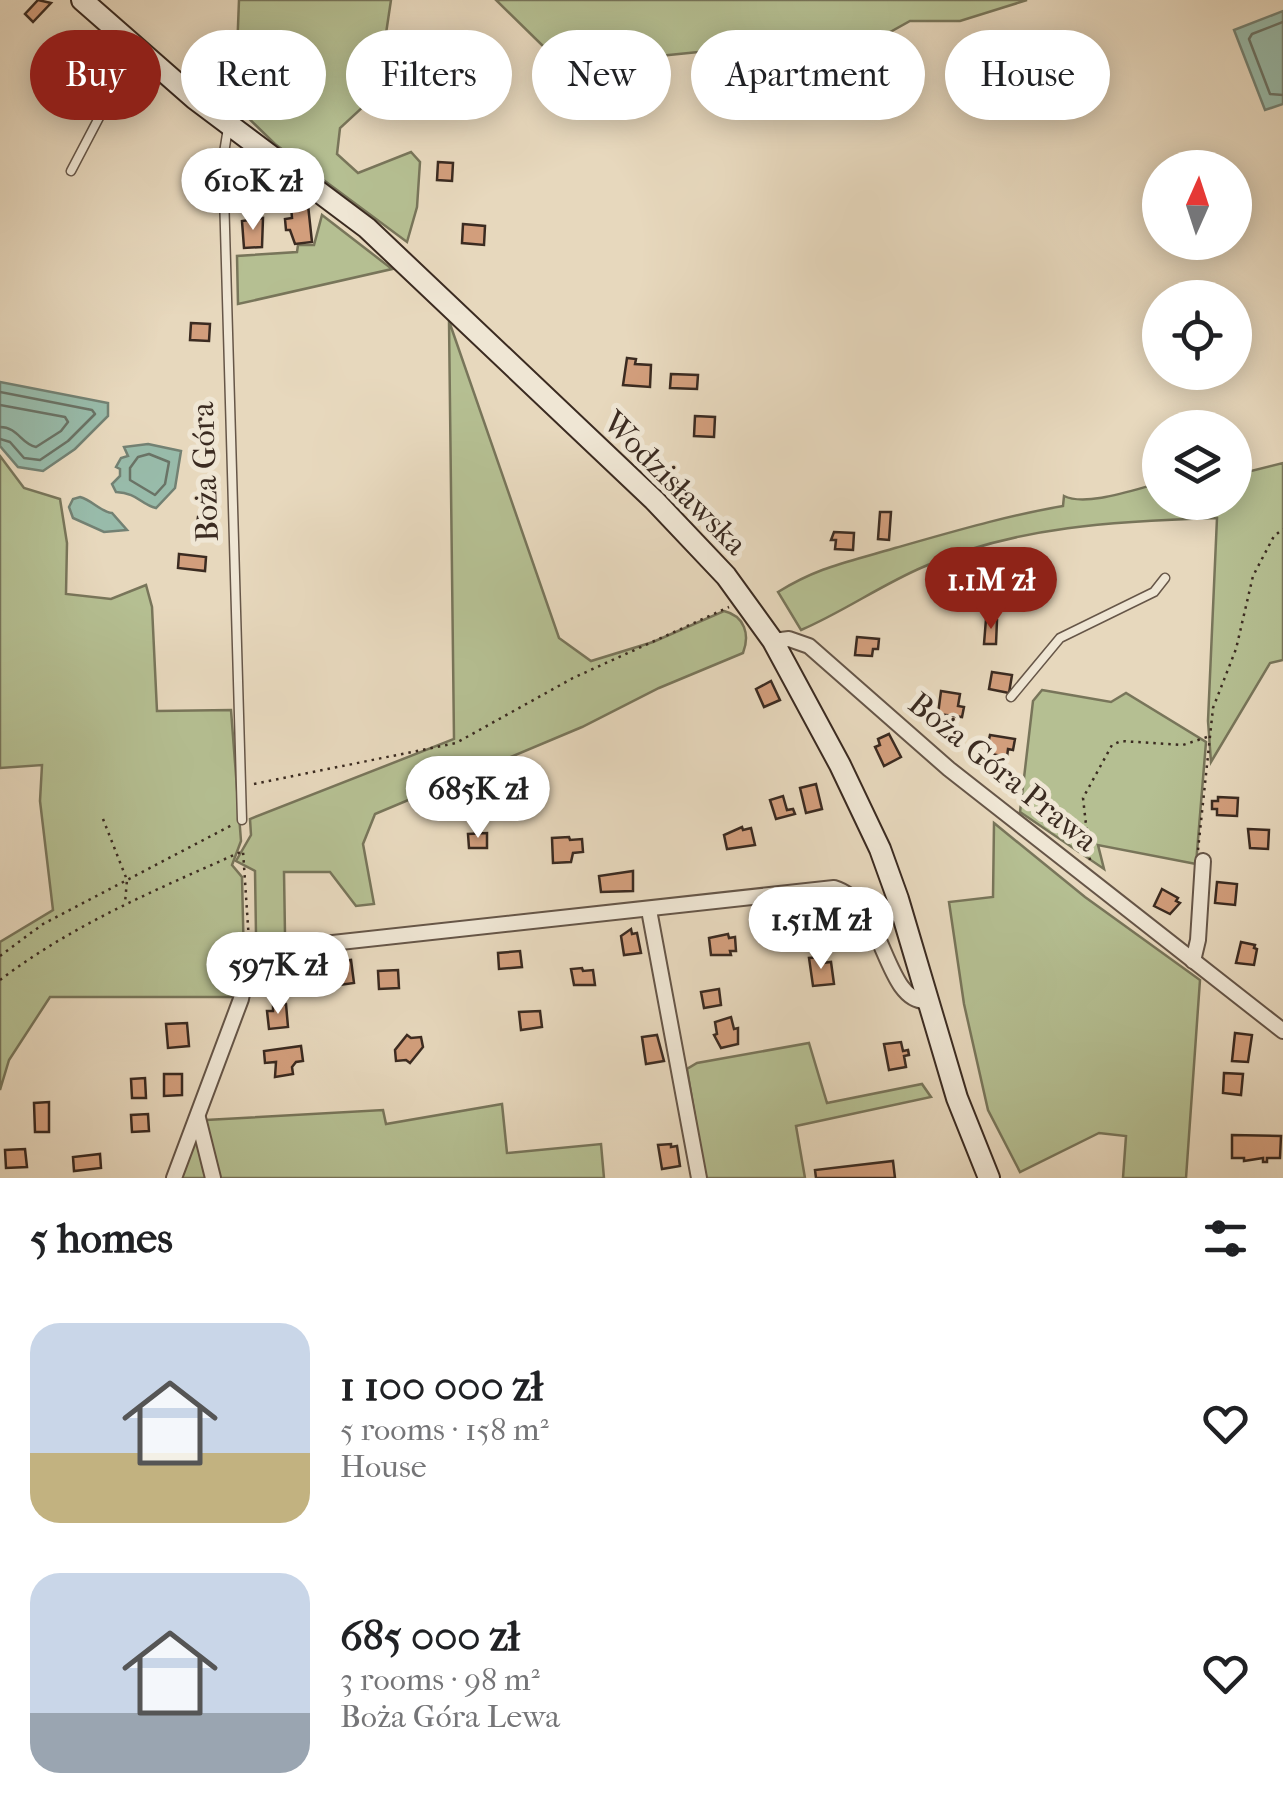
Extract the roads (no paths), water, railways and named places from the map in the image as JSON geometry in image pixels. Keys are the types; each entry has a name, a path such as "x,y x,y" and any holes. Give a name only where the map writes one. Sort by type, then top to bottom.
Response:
{"main road":[{"name":"Wodzisławska","path":"82,0 116,30"},
{"name":"Wodzisławska","path":"161,69 228,124 344,209 417,274 654,500 701,547 744,600 772,641 840,765 880,850 970,1136 990,1178"}],"street":[{"name":"Boża Góra Prawa","path":"772,641 789,639 809,646 948,769 1283,1031"},
{"path":"1193,961 1198,940 1200,861"},
{"path":"174,1178 242,999 250,952 824,888 846,892 862,906 903,990 915,1000 926,1001"},
{"path":"649,910 699,1178"},
{"path":"198,1117 213,1178"}],"lane":[{"path":"71,172 98,120"},
{"name":"Boża Góra","path":"228,124 223,158 242,820"},
{"path":"1011,697 1060,638 1154,592 1165,578"}],"water":[{"path":"1283,11 1283,104 1265,110 1234,30"},
{"path":"0,382 108,403 108,416 75,449 43,471 18,467 0,446"},
{"path":"148,444 181,451 175,488 156,508 116,492 112,484 120,476 116,467 121,458 128,456 124,447"},
{"path":"80,497 112,513 127,530 104,532 73,518 69,507 73,499"}]}
